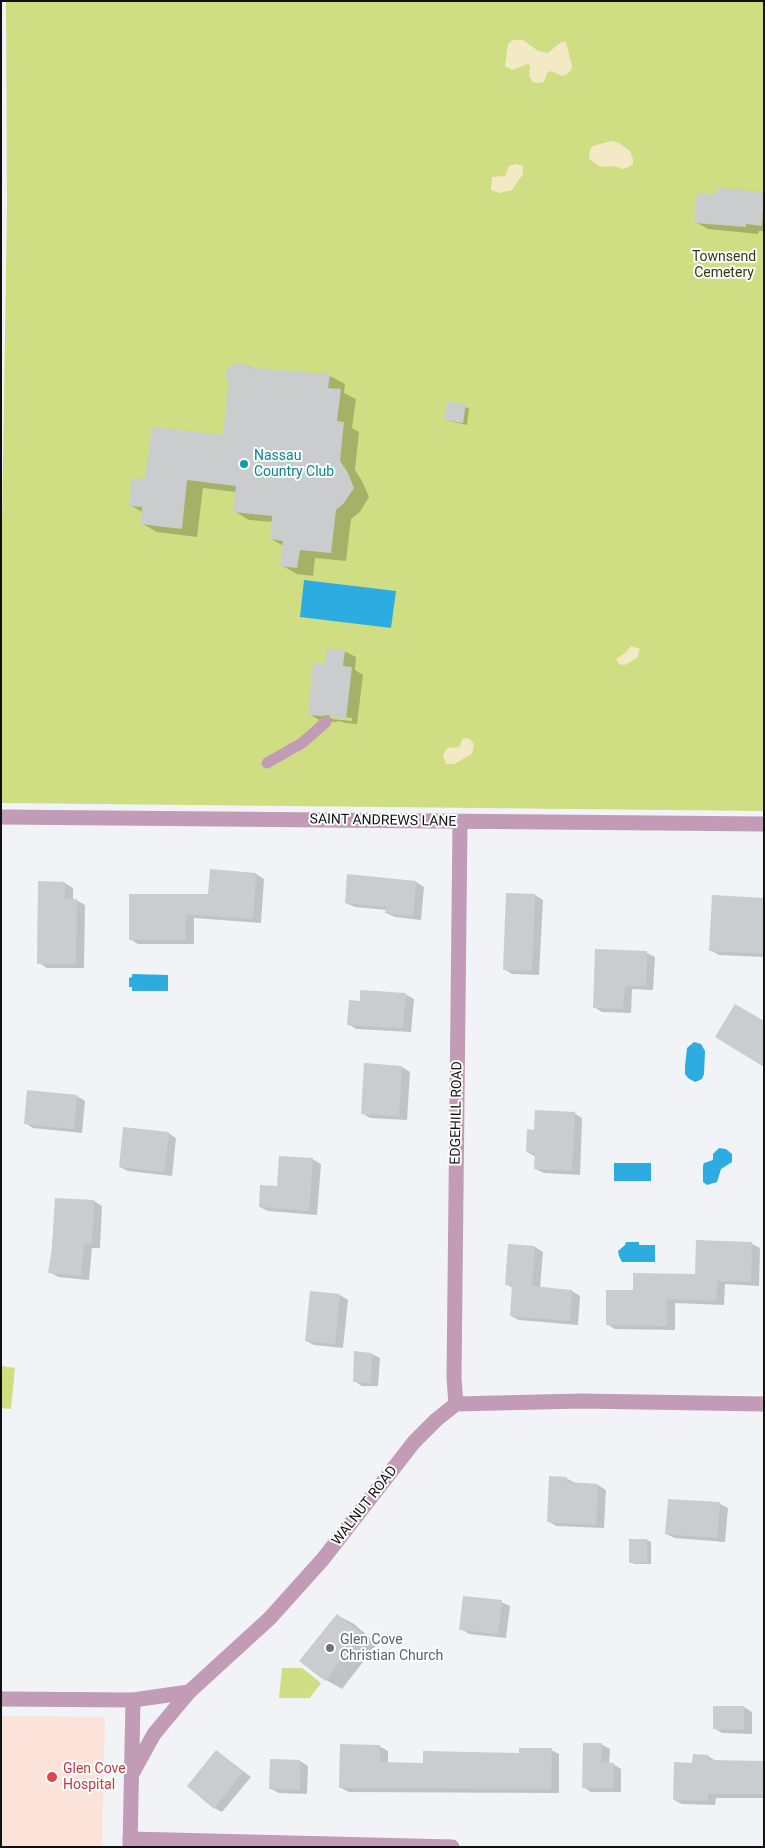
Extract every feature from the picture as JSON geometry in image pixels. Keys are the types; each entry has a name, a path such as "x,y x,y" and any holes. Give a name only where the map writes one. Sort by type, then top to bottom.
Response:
{"street":[{"name":"SAINT ANDREWS LANE","path":"1,817 764,824"},
{"name":"EDGEHILL ROAD","path":"456,1404 454,1378 460,822"},
{"path":"456,1404 581,1401 764,1404"},
{"name":"WALNUT ROAD","path":"131,1775 154,1734 189,1692 270,1618 323,1559 414,1442 436,1420 456,1404"},
{"path":"1,1699 133,1700 189,1692"},
{"path":"133,1700 130,1843 452,1847"}],"lane":[{"path":"267,763 302,743 326,722"}],"shaded area":[{"name":"Glen Cove Hospital","path":"1,1716 105,1717 102,1847 1,1847"}],"green space":[{"name":"Nassau Country Club","path":"6,1 764,1 764,811 1,803 1,588 7,206"},
{"path":"1,1366 15,1368 11,1409 1,1408"},
{"path":"282,1668 302,1668 321,1683 310,1698 279,1698"}],"sand":[{"path":"513,40 523,40 538,51 548,53 561,42 566,42 572,67 571,70 562,76 551,71 547,73 544,82 533,82 529,76 530,66 528,64 512,70 505,66 508,44"},
{"path":"611,141 619,143 630,151 633,164 623,169 614,166 601,167 589,159 590,150 593,146"},
{"path":"516,164 523,166 523,174 512,190 499,193 491,190 492,177 505,176 509,166"},
{"path":"631,646 640,649 637,658 625,665 619,664 616,659"},
{"path":"463,738 470,739 473,742 472,754 454,764 446,764 443,757 445,751 448,748 459,747"}],"water":[{"path":"304,580 396,591 391,628 300,617"},
{"path":"132,974 168,975 168,991 132,991 132,987 129,987 129,978 132,977"},
{"path":"694,1042 701,1044 705,1051 704,1074 702,1079 695,1082 685,1074 687,1048"},
{"path":"719,1148 726,1149 732,1154 732,1162 721,1169 717,1182 707,1185 703,1182 703,1166 704,1163 713,1160 713,1154"},
{"path":"614,1163 651,1163 651,1181 614,1181"},
{"path":"626,1242 639,1242 639,1245 655,1245 655,1262 622,1262 618,1251"}],"building":[{"path":"717,188 764,192 762,226 746,224 746,227 694,223 697,193 716,195"},
{"name":"Nassau Country Club","path":"234,364 250,365 250,368 330,374 328,388 341,389 337,421 344,422 340,461 347,471 354,488 344,503 336,510 331,553 300,550 297,568 280,566 283,541 270,539 272,516 233,512 236,486 187,480 182,529 140,524 142,507 129,506 132,478 145,479 152,427 223,435 229,380 226,380 227,368"},
{"path":"447,402 466,404 463,423 444,420"},
{"path":"327,648 345,650 343,666 352,667 346,719 328,715 308,715 313,663 325,664"},
{"path":"210,869 256,873 253,919 186,914 186,940 129,940 129,894 208,894"},
{"path":"347,874 416,881 413,916 385,913 386,907 345,903"},
{"path":"38,881 65,882 65,899 77,899 76,964 37,964"},
{"path":"506,893 535,894 532,971 503,970"},
{"path":"712,895 764,898 764,954 709,951"},
{"path":"595,949 647,951 646,986 625,986 623,1009 593,1008"},
{"path":"360,990 406,993 403,1028 347,1025 349,1000 360,1001"},
{"path":"735,1004 764,1021 764,1067 715,1037"},
{"path":"364,1063 402,1066 399,1116 361,1114"},
{"path":"27,1090 77,1095 74,1129 24,1124"},
{"path":"535,1110 575,1112 572,1171 534,1169 535,1153 526,1152 527,1129 534,1130"},
{"path":"123,1127 169,1132 164,1172 119,1167"},
{"path":"279,1156 313,1158 309,1211 259,1207 260,1185 277,1186"},
{"path":"55,1198 94,1200 92,1244 84,1244 81,1276 48,1273 52,1248"},
{"path":"696,1240 752,1242 751,1282 717,1281 716,1301 667,1299 667,1326 606,1325 606,1290 633,1290 633,1273 695,1274"},
{"path":"508,1244 535,1246 532,1286 572,1290 570,1321 510,1316 512,1285 505,1285"},
{"path":"310,1291 340,1294 335,1344 305,1341"},
{"path":"354,1351 372,1353 371,1383 353,1382"},
{"path":"549,1476 567,1477 567,1482 598,1484 596,1525 547,1522"},
{"path":"668,1499 720,1502 717,1538 665,1534"},
{"path":"629,1539 647,1539 647,1563 629,1563"},
{"path":"463,1596 502,1600 498,1634 459,1630"},
{"name":"Glen Cove Christian Church","path":"337,1614 361,1634 325,1681 299,1661"},
{"path":"713,1706 744,1706 744,1730 713,1729"},
{"path":"583,1743 602,1743 601,1762 614,1763 613,1788 582,1788"},
{"path":"340,1744 380,1745 380,1762 423,1763 423,1751 519,1753 519,1748 552,1748 551,1789 339,1788"},
{"path":"216,1750 243,1772 214,1809 187,1786"},
{"path":"693,1754 708,1755 708,1760 764,1761 764,1794 708,1794 708,1801 673,1800 674,1762 692,1763"},
{"path":"270,1759 300,1760 300,1790 269,1789"}],"place":[{"name":"Nassau Country Club","path":"244,464"},
{"name":"Glen Cove Christian Church","path":"330,1648"},
{"name":"Glen Cove Hospital","path":"52,1777"}],"park label":[{"name":"Townsend Cemetery","path":"724,266"}]}
